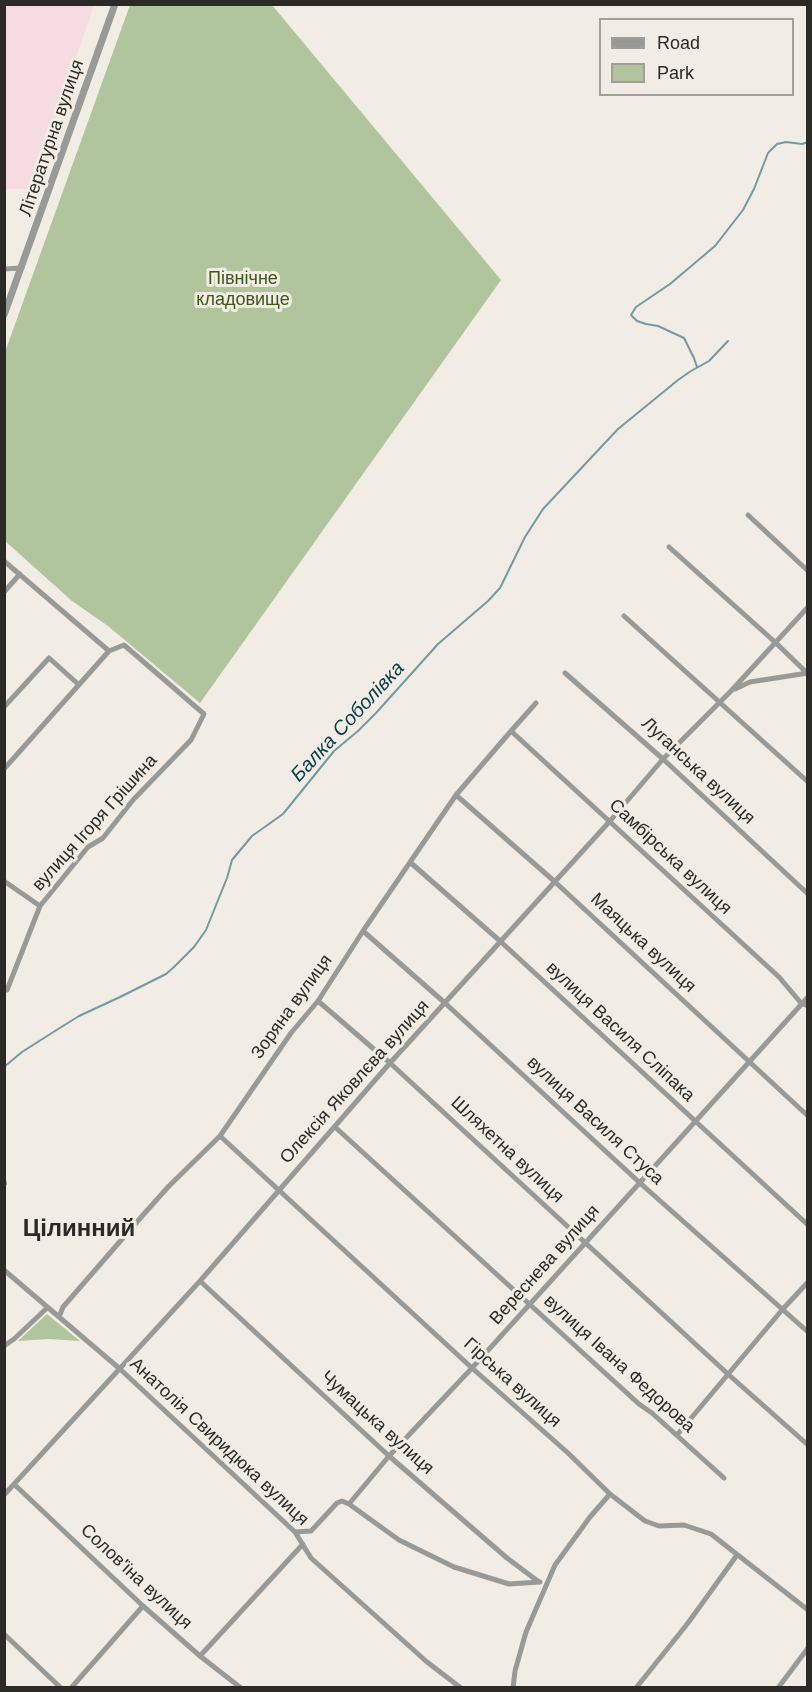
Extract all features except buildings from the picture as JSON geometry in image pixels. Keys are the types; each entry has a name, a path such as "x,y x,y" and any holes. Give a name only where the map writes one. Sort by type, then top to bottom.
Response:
{"street":[{"name":"Літературна вулиця","path":"4,315 115,4"},
{"path":"4,269 22,268"},
{"path":"748,515 807,571"},
{"path":"669,547 807,673"},
{"path":"4,561 109,651 4,769"},
{"path":"4,592 20,574"},
{"name":"Олексія Яковлєва вулиця","path":"4,1495 200,1281 390,1063 610,821 663,759 731,691 807,607"},
{"path":"624,616 807,782"},
{"name":"вулиця Ігоря Грішина","path":"4,990 7,990 40,906 88,847 103,838 133,800 191,740 204,714 124,645 109,651"},
{"path":"4,707 49,658 78,684"},
{"name":"Луганська вулиця","path":"566,673 663,759 807,894"},
{"path":"731,691 750,682 807,673"},
{"name":"Зоряна вулиця","path":"59,1317 63,1307 142,1215 220,1136 284,1042 318,1002 363,931 456,795 536,703"},
{"name":"Самбірська вулиця","path":"511,731 779,977 804,1005"},
{"name":"Маяцька вулиця","path":"456,795 555,881 807,1116"},
{"name":"вулиця Василя Сліпака","path":"411,863 500,941 807,1225"},
{"path":"4,881 40,906"},
{"name":"вулиця Василя Стуса","path":"363,931 807,1332"},
{"name":"Вереснева вулиця","path":"295,1532 311,1531 337,1503 342,1501 350,1504 389,1456 472,1368 749,1062 804,1005 807,997"},
{"name":"Шляхетна вулиця","path":"318,1002 390,1063 807,1445"},
{"name":"вулиця Івана Федорова","path":"335,1126 723,1478"},
{"name":"Гірська вулиця","path":"220,1136 472,1368 568,1453 610,1494 645,1521 659,1526 684,1526 704,1530 711,1534 807,1610"},
{"name":"Анатолія Свиридюка вулиця","path":"4,1270 120,1369 295,1532 310,1557 427,1662 460,1688"},
{"name":"Чумацька вулиця","path":"200,1281 389,1456 507,1558 539,1582"},
{"path":"677,1435 807,1282"},
{"path":"4,1346 47,1308"},
{"name":"Солов'їна вулиця","path":"15,1485 143,1606 241,1688"},
{"path":"513,1688 515,1671 526,1632 555,1565 610,1494"},
{"path":"350,1504 399,1540 454,1568 509,1584 548,1582"},
{"path":"200,1656 303,1544"},
{"path":"636,1688 688,1623 737,1555"},
{"path":"71,1688 143,1606"},
{"path":"4,1634 61,1688"},
{"path":"778,1688 807,1648"}],"shaded area":[{"path":"5,4 94,5 31,189 5,189"}],"green space":[{"name":"Північне кладовище","path":"130,5 272,5 501,280 200,703 108,626 72,601 5,541 5,352"},
{"path":"47,1314 80,1341 49,1339 18,1341"}],"waterway":[{"name":"Балка Соболівка","path":"697,367 684,338 658,326 637,321 631,315 636,307 670,284 715,246 743,210 768,153 777,144 808,142"},
{"name":"Балка Соболівка","path":"4,1067 22,1052 79,1016 166,974 194,947 206,930 232,860 252,836 283,814 334,751 376,713 438,644 500,588 525,537 543,509 618,429 678,380 709,361 728,341"},
{"name":"Балка Соболівка","path":"4,1175 6,1184 4,1185"}],"district":[{"name":"Цілинний","path":"79,1229"}]}
